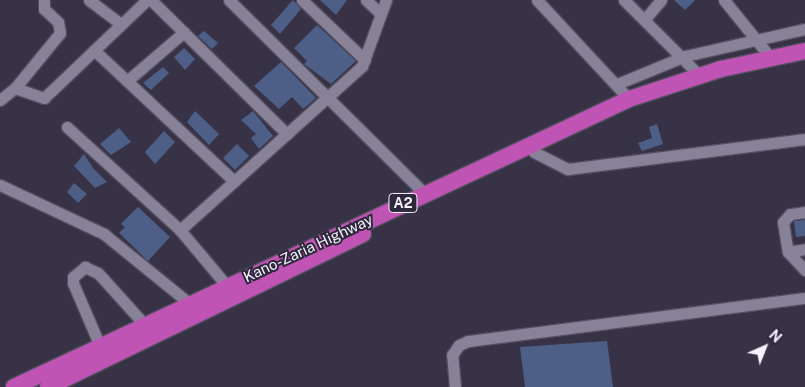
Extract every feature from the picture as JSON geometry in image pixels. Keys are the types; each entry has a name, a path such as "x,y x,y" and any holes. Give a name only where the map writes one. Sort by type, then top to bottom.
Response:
{"highway":[{"name":"Kano-Zaria Highway","path":"14,387 424,193 629,99 699,75 770,57 805,51"},
{"name":"Kano-Zaria Highway","path":"48,387 534,152 656,99 711,81 805,62"}],"street":[{"path":"0,100 15,88 60,34 58,22 44,9 44,0"},
{"path":"89,0 120,24"},
{"path":"15,88 44,98 120,24 149,0 287,134"},
{"path":"229,0 330,96 424,193"},
{"path":"302,0 365,60"},
{"path":"366,0 379,12"},
{"path":"180,230 330,96 365,60 379,12 386,0"},
{"path":"624,0 685,56 699,75"},
{"path":"645,19 661,0"},
{"path":"543,2 618,84 629,99"},
{"path":"730,2 759,38 770,57"},
{"path":"618,84 685,56 805,29"},
{"path":"127,80 184,32"},
{"path":"94,50 234,181"},
{"path":"67,127 180,230 227,286"},
{"path":"534,152 568,169 805,139"},
{"path":"0,185 104,234 190,304"},
{"path":"805,212 790,214 783,222 788,252 805,270"},
{"path":"788,252 805,249"},
{"path":"100,346 73,283 73,278 86,267 98,273 145,325"},
{"path":"455,387 452,355 458,345 468,341 805,298"}],"building":[{"path":"293,0 301,9 280,34 271,25"},
{"path":"320,0 347,0 336,15"},
{"path":"674,0 695,0 685,10"},
{"path":"317,25 356,61 331,84 304,64 307,61 294,48"},
{"path":"204,31 218,43 212,49 198,36"},
{"path":"184,48 195,59 185,70 174,57"},
{"path":"281,62 316,98 303,109 292,97 279,109 254,86"},
{"path":"163,67 169,73 151,90 143,83"},
{"path":"195,111 219,134 209,145 187,122"},
{"path":"253,111 273,136 259,149 251,138 256,134 241,120"},
{"path":"657,124 663,144 642,151 638,143 652,138 649,127"},
{"path":"119,128 131,142 111,155 100,144"},
{"path":"164,131 175,142 155,164 145,152"},
{"path":"237,144 249,156 235,170 223,158"},
{"path":"84,154 93,168 107,182 95,188 74,166"},
{"path":"74,183 87,194 78,203 67,192"},
{"path":"138,207 170,237 148,261 119,233 125,227 121,224"},
{"path":"805,220 805,236 796,237 794,221"},
{"path":"607,341 613,387 525,387 520,347"}]}
